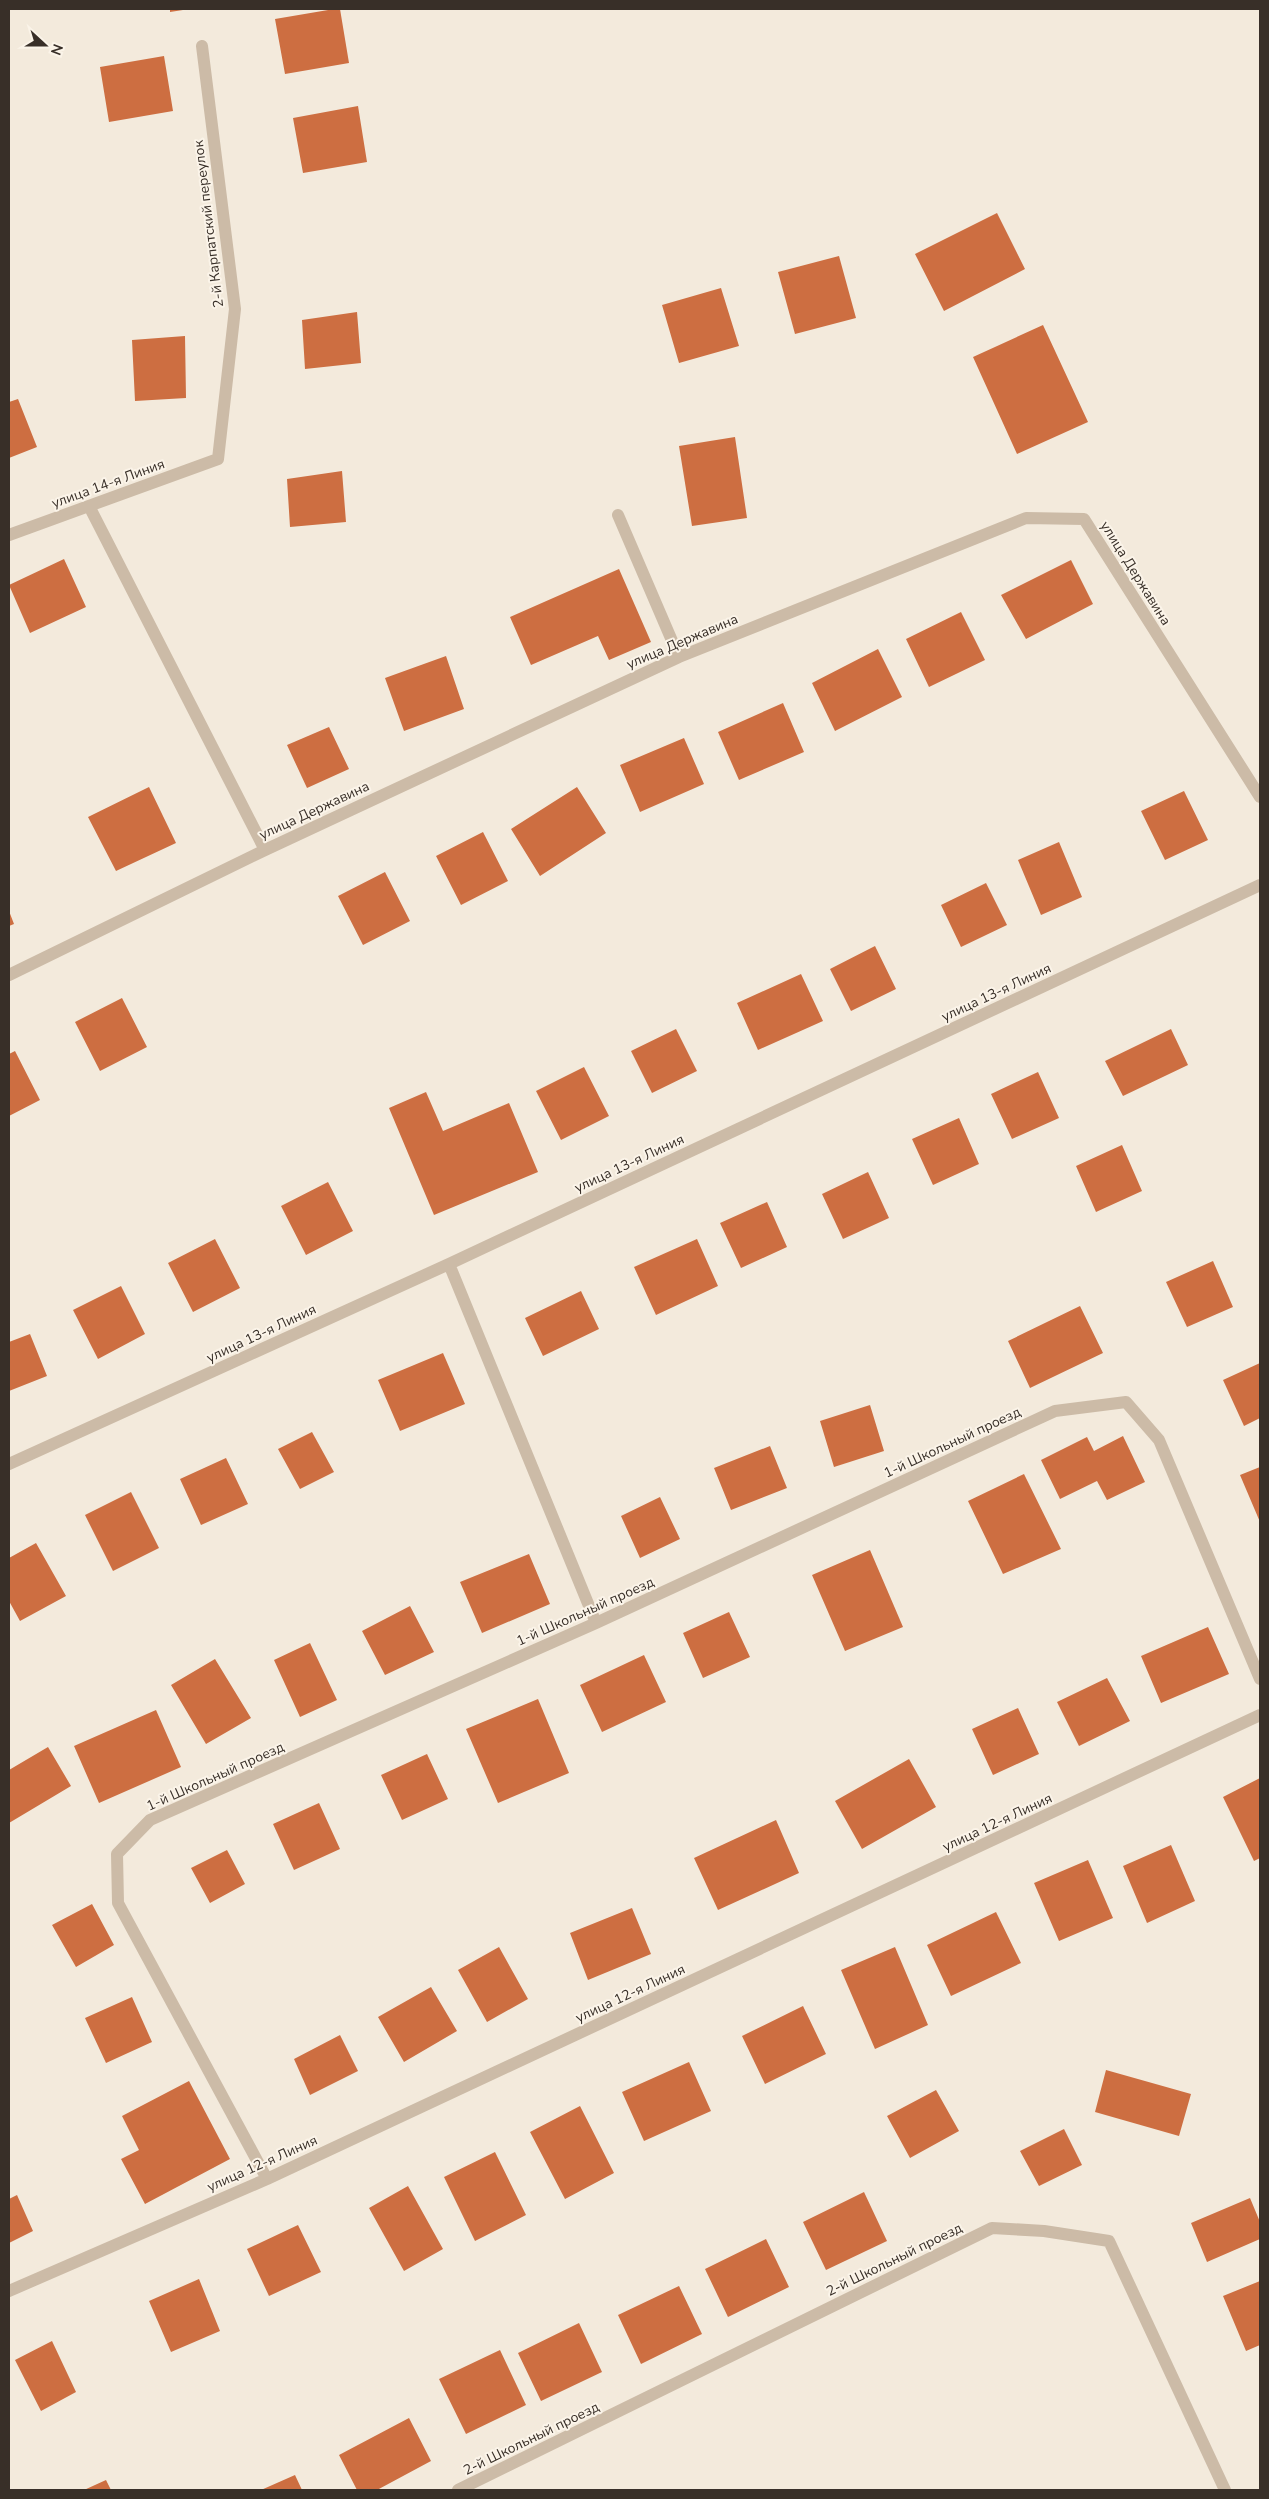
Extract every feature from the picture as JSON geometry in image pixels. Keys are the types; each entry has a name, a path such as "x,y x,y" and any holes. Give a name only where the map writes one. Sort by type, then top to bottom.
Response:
{"lane":[{"name":"2-й Карпатский переулок","path":"202,46 235,309 218,459"},
{"name":"улица 14-я Линия","path":"9,535 218,459"},
{"path":"89,506 264,850"},
{"path":"618,515 679,657"},
{"name":"улица Державина","path":"9,975 264,850 679,657 1026,518 1084,520 1260,797"},
{"name":"улица 13-я Линия","path":"9,1464 449,1264 1260,885"},
{"path":"449,1264 596,1623"},
{"name":"1-й Школьный проезд","path":"267,2179 118,1903 117,1854 150,1820 596,1623 1055,1411 1126,1402 1159,1440 1260,1679"},
{"name":"улица 12-я Линия","path":"9,2291 267,2179 1260,1715"},
{"name":"2-й Школьный проезд","path":"458,2490 992,2228 1044,2231 1109,2241 1225,2490"}],"building":[{"path":"170,9 182,9 183,10 170,12"},
{"path":"340,9 349,63 285,74 275,19"},
{"path":"164,56 173,111 109,122 100,67"},
{"path":"358,106 367,162 303,173 293,118"},
{"path":"997,213 1025,269 944,311 915,254"},
{"path":"839,256 856,318 795,334 778,272"},
{"path":"721,288 739,346 679,363 662,305"},
{"path":"357,312 361,363 305,369 302,320"},
{"path":"1043,325 1088,422 1017,454 973,357"},
{"path":"185,336 186,398 135,401 132,340"},
{"path":"18,399 37,447 9,458 9,402"},
{"path":"735,437 747,518 692,526 679,446"},
{"path":"342,471 346,522 290,527 287,479"},
{"path":"64,559 86,607 30,633 9,585"},
{"path":"1071,560 1093,604 1026,639 1001,595"},
{"path":"619,569 651,642 609,660 598,636 531,665 510,617"},
{"path":"961,612 985,660 929,687 906,639"},
{"path":"878,649 902,697 835,731 812,683"},
{"path":"446,656 464,709 404,731 385,678"},
{"path":"783,703 804,752 739,780 718,732"},
{"path":"329,727 349,769 307,788 287,745"},
{"path":"684,738 704,784 640,812 620,765"},
{"path":"149,787 176,843 116,871 88,817"},
{"path":"577,787 606,833 540,876 511,829"},
{"path":"1184,791 1208,840 1165,860 1141,811"},
{"path":"483,832 508,881 461,905 436,856"},
{"path":"1059,842 1082,897 1041,915 1018,860"},
{"path":"385,872 410,921 363,945 338,896"},
{"path":"986,883 1007,925 961,947 941,905"},
{"path":"9,911 14,924 9,926"},
{"path":"875,946 896,989 851,1011 830,969"},
{"path":"801,974 823,1021 758,1050 737,1003"},
{"path":"122,998 147,1047 100,1071 75,1022"},
{"path":"676,1029 697,1071 652,1093 631,1051"},
{"path":"1171,1029 1188,1065 1123,1096 1105,1061"},
{"path":"15,1051 40,1100 9,1116 9,1054"},
{"path":"584,1067 609,1116 561,1140 536,1091"},
{"path":"1038,1072 1059,1118 1012,1139 991,1094"},
{"path":"426,1092 443,1131 509,1103 538,1172 434,1215 389,1108"},
{"path":"959,1118 979,1164 933,1185 912,1139"},
{"path":"1122,1145 1142,1191 1096,1212 1076,1166"},
{"path":"868,1172 889,1218 843,1239 822,1194"},
{"path":"328,1182 353,1231 306,1255 281,1206"},
{"path":"767,1202 787,1247 741,1268 720,1223"},
{"path":"215,1239 240,1288 193,1312 168,1263"},
{"path":"697,1239 718,1286 656,1315 634,1267"},
{"path":"1213,1261 1233,1307 1187,1327 1166,1282"},
{"path":"121,1286 145,1334 98,1359 73,1310"},
{"path":"581,1291 599,1329 543,1356 525,1318"},
{"path":"1080,1306 1103,1353 1030,1388 1008,1341"},
{"path":"30,1334 47,1376 9,1391 9,1342"},
{"path":"443,1353 465,1404 400,1431 378,1380"},
{"path":"1260,1363 1260,1418 1244,1426 1223,1380"},
{"path":"870,1405 884,1451 834,1467 820,1421"},
{"path":"312,1432 334,1472 300,1489 278,1449"},
{"path":"1123,1436 1145,1482 1107,1500 1097,1481 1060,1499 1041,1460 1087,1437 1094,1451"},
{"path":"770,1446 787,1488 731,1510 714,1468"},
{"path":"226,1458 248,1504 201,1525 180,1479"},
{"path":"1260,1467 1260,1522 1240,1475"},
{"path":"1024,1474 1061,1549 1003,1574 968,1501"},
{"path":"131,1492 159,1548 113,1571 85,1515"},
{"path":"660,1497 680,1539 640,1558 621,1516"},
{"path":"36,1543 66,1596 20,1621 9,1601 9,1558"},
{"path":"870,1550 903,1627 845,1651 812,1575"},
{"path":"529,1554 550,1604 482,1633 460,1582"},
{"path":"410,1606 434,1652 385,1675 362,1631"},
{"path":"729,1612 750,1657 703,1678 683,1633"},
{"path":"1208,1627 1229,1674 1161,1703 1141,1656"},
{"path":"310,1643 337,1700 300,1717 274,1660"},
{"path":"644,1655 666,1702 602,1732 580,1685"},
{"path":"215,1659 251,1718 206,1744 171,1685"},
{"path":"1107,1678 1130,1721 1079,1746 1057,1702"},
{"path":"538,1699 569,1773 498,1803 466,1729"},
{"path":"1018,1708 1039,1754 993,1775 972,1729"},
{"path":"156,1710 181,1767 99,1803 74,1746"},
{"path":"48,1747 71,1786 9,1823 9,1770"},
{"path":"427,1754 448,1799 402,1820 381,1775"},
{"path":"909,1759 936,1807 862,1849 835,1801"},
{"path":"1260,1778 1260,1858 1254,1861 1223,1797"},
{"path":"319,1803 340,1849 294,1870 273,1824"},
{"path":"776,1820 799,1873 718,1910 694,1858"},
{"path":"1171,1845 1195,1901 1147,1923 1123,1866"},
{"path":"227,1850 245,1884 210,1903 191,1868"},
{"path":"1088,1860 1113,1918 1059,1941 1034,1883"},
{"path":"92,1904 114,1945 76,1967 52,1925"},
{"path":"632,1908 651,1954 588,1980 570,1933"},
{"path":"996,1912 1021,1963 951,1996 927,1945"},
{"path":"499,1947 528,1999 487,2022 458,1970"},
{"path":"895,1947 928,2025 875,2049 841,1970"},
{"path":"431,1987 457,2031 404,2062 378,2017"},
{"path":"132,1997 152,2042 106,2063 85,2018"},
{"path":"803,2006 826,2054 765,2084 742,2036"},
{"path":"340,2035 358,2071 310,2095 294,2059"},
{"path":"689,2062 711,2111 644,2141 622,2092"},
{"path":"1106,2070 1191,2094 1179,2136 1095,2112"},
{"path":"189,2081 230,2159 145,2204 121,2159 139,2150 122,2116"},
{"path":"936,2090 959,2131 910,2158 887,2116"},
{"path":"580,2106 614,2173 565,2199 530,2132"},
{"path":"1064,2129 1082,2165 1039,2186 1020,2151"},
{"path":"495,2152 526,2215 475,2241 444,2177"},
{"path":"408,2186 443,2249 404,2271 369,2208"},
{"path":"864,2192 887,2241 826,2270 803,2222"},
{"path":"17,2195 33,2231 9,2243 9,2199"},
{"path":"1250,2198 1260,2222 1260,2239 1207,2262 1191,2223"},
{"path":"298,2225 321,2272 269,2296 247,2249"},
{"path":"766,2239 789,2287 728,2317 705,2269"},
{"path":"199,2279 220,2331 171,2352 149,2301"},
{"path":"1260,2281 1260,2345 1246,2351 1223,2296"},
{"path":"679,2286 702,2334 641,2364 618,2315"},
{"path":"579,2323 602,2372 541,2401 518,2353"},
{"path":"52,2341 76,2392 41,2411 15,2360"},
{"path":"500,2350 526,2405 466,2434 439,2379"},
{"path":"409,2418 431,2461 377,2490 357,2490 339,2455"},
{"path":"295,2475 302,2490 261,2490"},
{"path":"106,2480 111,2490 84,2490"}]}
